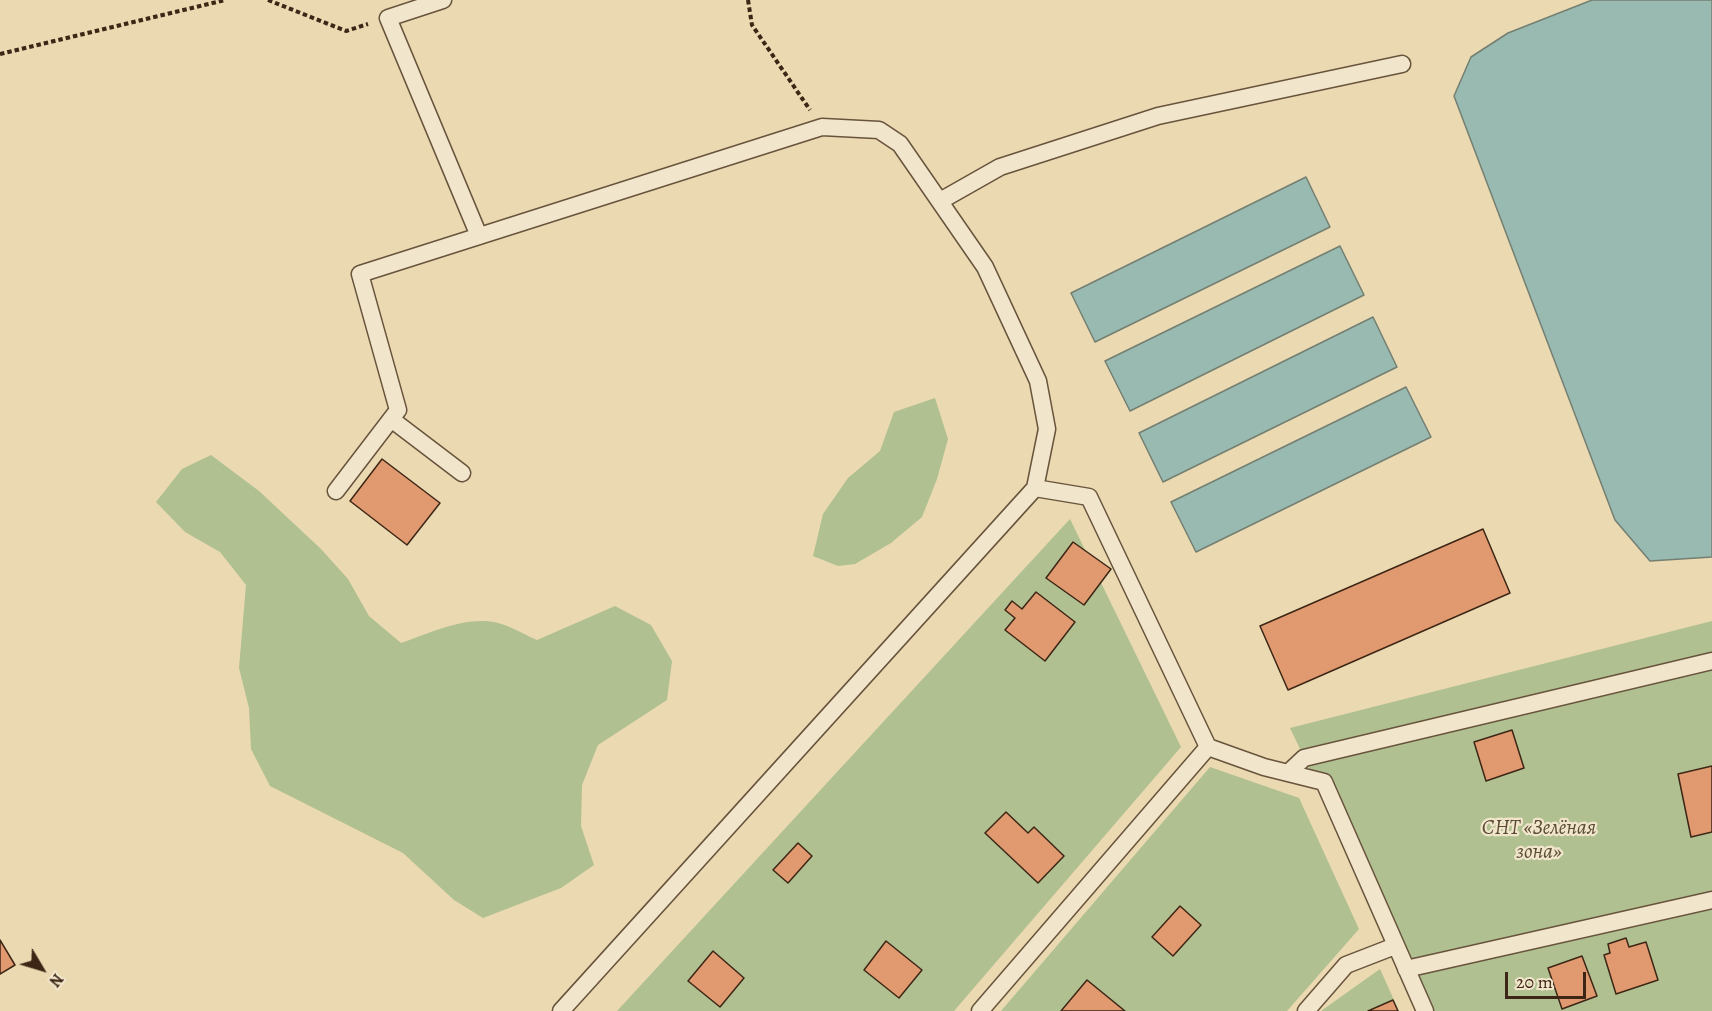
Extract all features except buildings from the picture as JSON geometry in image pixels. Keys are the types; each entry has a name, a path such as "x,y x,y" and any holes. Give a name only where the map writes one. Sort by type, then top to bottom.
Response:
{"lane":[{"path":"443,0 388,18 479,236"},
{"path":"940,201 1000,167 1158,116 1402,64"},
{"path":"336,491 398,410 360,274 822,127 879,130 900,144 985,267 1038,381 1047,429 1035,488 561,1011"},
{"path":"390,419 462,473"},
{"path":"1035,488 1089,497 1208,747 1324,782 1425,1011"},
{"path":"1288,773 1304,758 1712,661"},
{"path":"980,1011 1208,747"},
{"path":"1406,969 1712,900"},
{"path":"1306,1011 1346,965 1395,946"}],"path":[{"path":"0,54 225,0"},
{"path":"268,0 346,31 388,18"},
{"path":"748,0 752,25 822,127"}],"green space":[{"path":"935,398 948,439 937,479 922,517 891,543 855,564 838,566 813,556 823,514 848,478 880,451 894,412"},
{"path":"211,455 259,491 321,549 348,579 369,616 401,643 449,626 474,621 503,624 537,640 615,606 651,625 672,661 667,700 598,745 582,785 581,826 594,865 561,888 483,918 454,900 403,853 270,786 251,749 249,708 239,668 246,585 220,552 185,532 156,502 182,469"},
{"path":"1070,519 1181,747 954,1011 617,1011"},
{"name":"СНТ «Зелёная зона»","path":"1712,621 1712,1011 1425,1011 1290,728"},
{"path":"1210,767 1299,798 1359,929 1287,1011 1001,1011"},
{"path":"1380,969 1399,1011 1321,1011"}],"water":[{"path":"1592,0 1712,0 1712,557 1650,561 1615,520 1454,96 1471,57 1508,33"},
{"path":"1306,177 1330,227 1095,342 1071,293"},
{"path":"1340,246 1364,295 1130,411 1105,361"},
{"path":"1373,317 1397,367 1163,482 1139,433"},
{"path":"1406,387 1431,437 1196,552 1171,502"}]}
